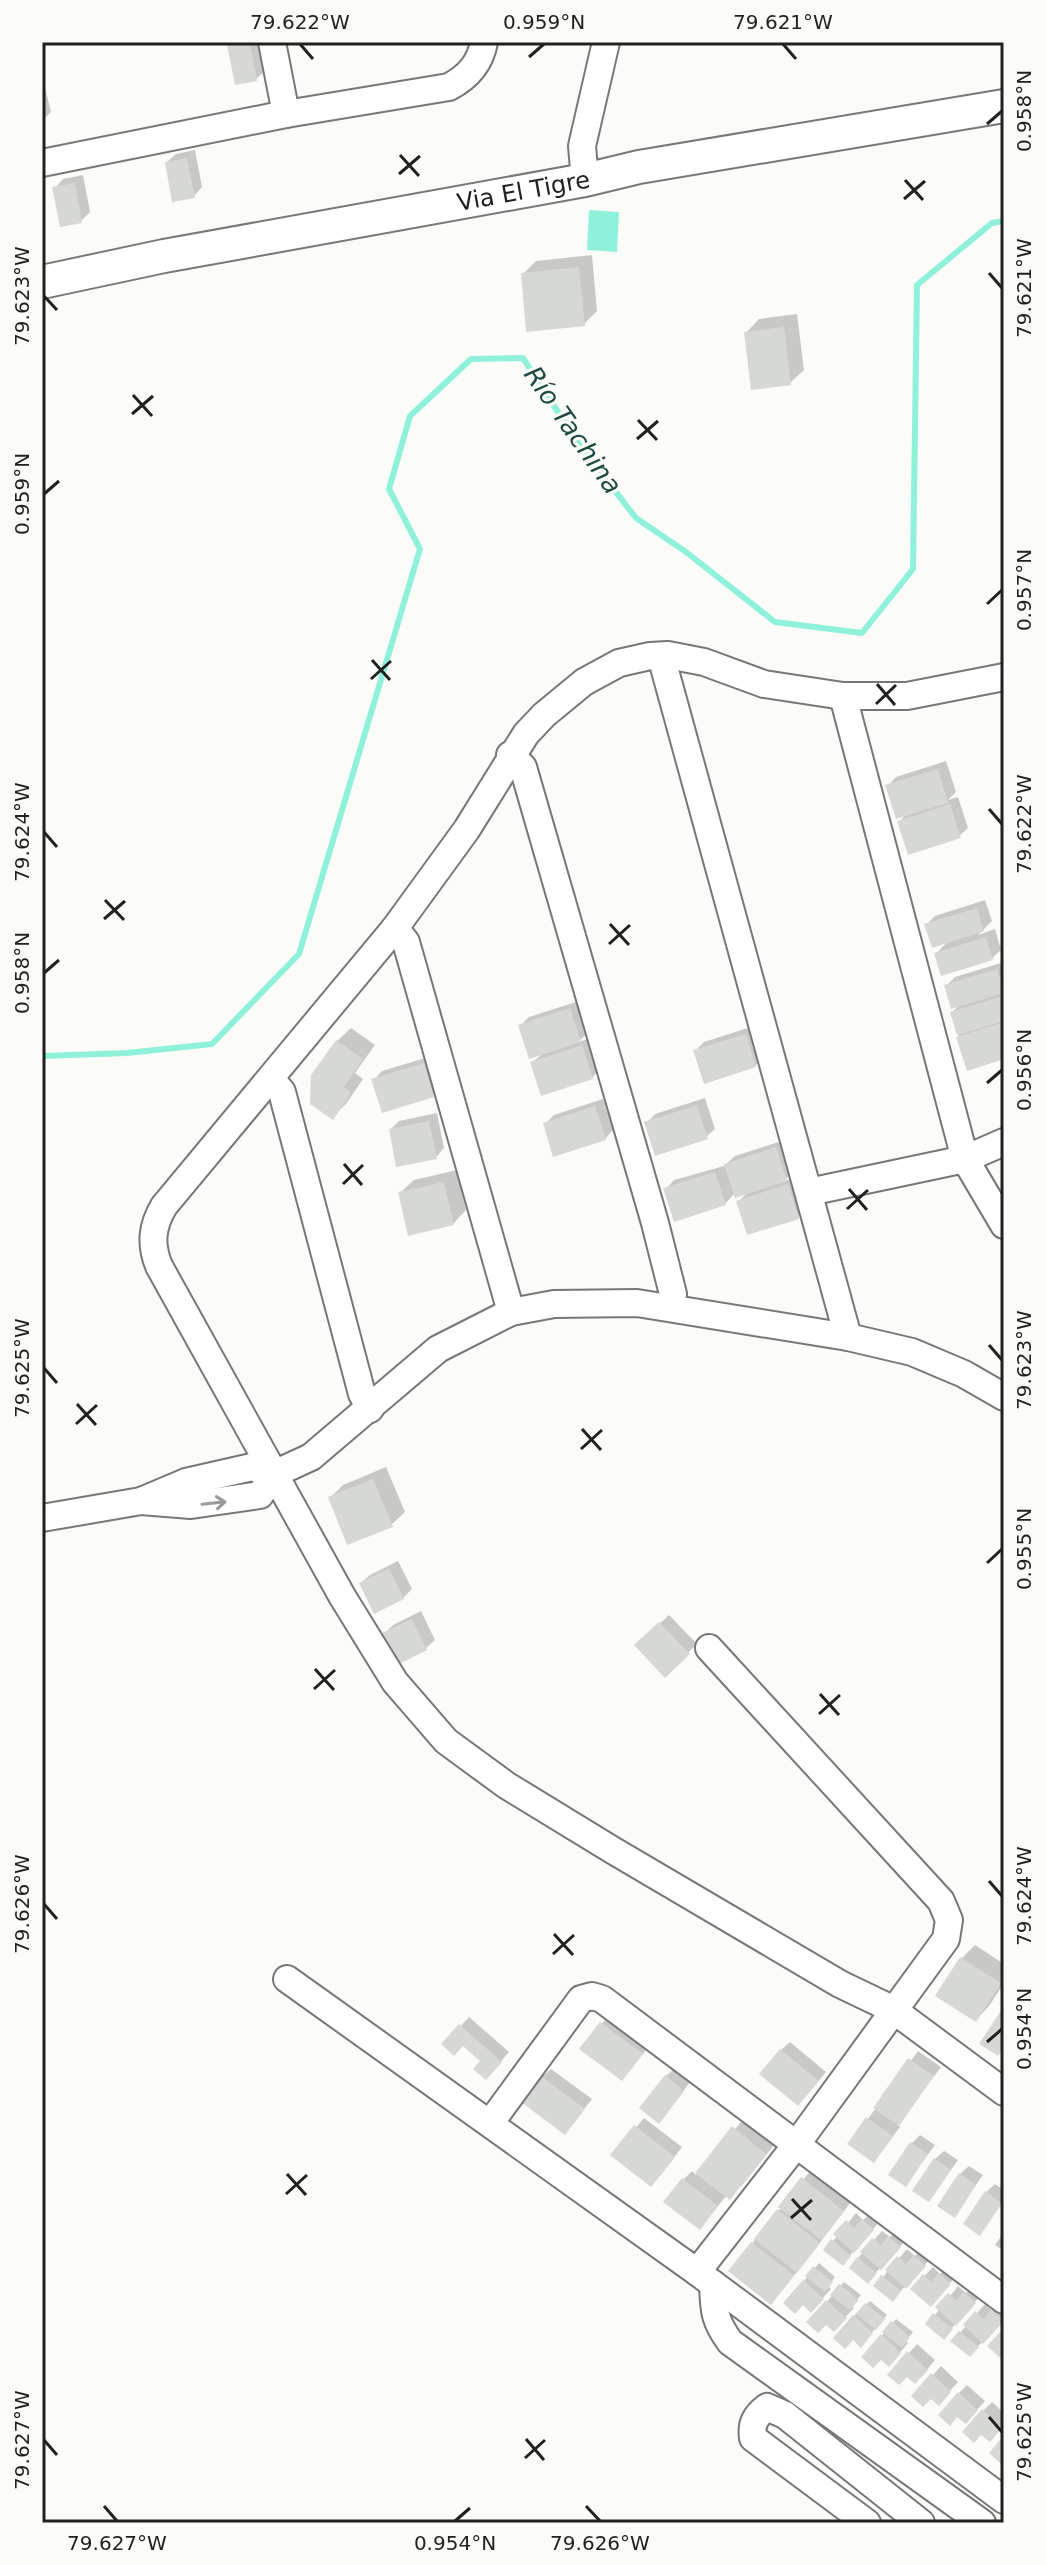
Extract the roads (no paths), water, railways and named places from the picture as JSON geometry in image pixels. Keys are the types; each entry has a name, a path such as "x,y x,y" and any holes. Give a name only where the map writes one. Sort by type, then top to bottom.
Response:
{"street":[{"path":"272,42 286,114"},
{"path":"42,163 286,114 449,87 467,76 476,65 484,42"},
{"path":"585,180 582,146 606,42"},
{"name":"Via El Tigre","path":"42,282 164,256 585,180 639,167 1004,106"},
{"path":"661,656 848,1337"},
{"path":"1003,681 907,696 843,696 764,684 704,662 661,656 619,663 584,682 544,715 510,755 467,829 395,928 164,1206 157,1216 152,1239 159,1266 342,1596 395,1682 446,1741 506,1785 627,1859 840,1984 892,2009 1004,2092"},
{"path":"843,696 965,1159 1004,1225"},
{"path":"510,755 523,767 545,842 655,1223 673,1294 670,1307"},
{"path":"395,928 406,942 511,1312"},
{"path":"271,1079 282,1092 362,1394 370,1409"},
{"path":"809,1192 965,1159 1004,1142"},
{"path":"42,1518 141,1501 191,1505 260,1495 274,1474 311,1457 438,1349 511,1312 554,1304 637,1303 848,1337 912,1352 964,1374 1004,1397"},
{"path":"709,1648 941,1901 949,1920 946,1939 892,2009 705,2278 718,2326 730,2342 982,2523"},
{"path":"287,1979 491,2122 1004,2500"},
{"path":"491,2122 581,1999 592,1996 602,1999 1004,2300"},
{"path":"867,2523 753,2438 752,2424 761,2412 767,2407 785,2415 921,2523"}],"waterway":[{"name":"Río Tachina","path":"42,1056 127,1053 212,1044 299,954 420,549 389,489 410,416 471,359 523,358 578,443 636,518 686,552 775,622 862,633 913,569 917,285 992,223 1004,221"}]}
